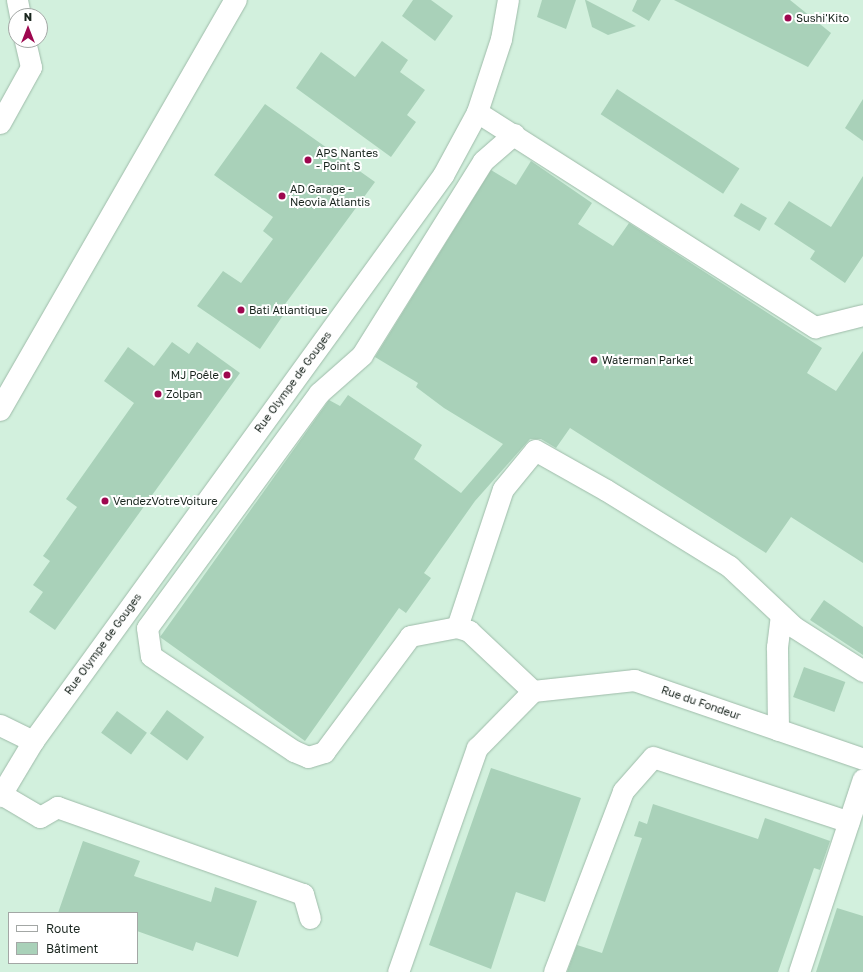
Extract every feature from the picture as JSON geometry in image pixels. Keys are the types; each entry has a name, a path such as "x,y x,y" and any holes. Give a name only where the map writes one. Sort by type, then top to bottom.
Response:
{"main road":[{"path":"0,410 236,0"}],"street":[{"name":"Rue Olympe de Gouges","path":"0,795 33,741 443,175 477,112 501,39 508,0"},
{"path":"0,123 31,67 27,48"},
{"path":"477,112 514,134 815,327 863,316"},
{"path":"398,972 477,748 533,691 469,631 457,628 410,636 324,752 308,757 294,751 152,656 147,628 319,393 362,355 483,161 514,134"},
{"path":"457,628 503,489 535,450 606,490 729,566 794,626 863,671"},
{"path":"778,730 777,647 781,614"},
{"name":"Rue du Fondeur","path":"533,691 634,680 863,759"},
{"path":"0,725 33,741"},
{"path":"554,972 623,791 653,757 848,822"},
{"path":"799,972 863,779"},
{"path":"0,795 40,817 57,807 303,894 310,918"}],"building":[{"path":"413,0 431,0 453,16 435,41 402,16"},
{"path":"542,0 576,0 566,29 537,17"},
{"path":"585,0 636,26 608,35 592,27"},
{"path":"637,0 661,0 649,21 632,11"},
{"path":"674,0 790,0 831,33 808,67"},
{"path":"382,41 408,60 400,72 425,90 407,115 416,122 391,157 296,88 321,52 355,77"},
{"path":"617,89 739,169 723,194 601,114"},
{"path":"863,99 863,141 845,128"},
{"path":"265,104 375,182 280,311 284,314 260,349 197,306 223,271 241,283 273,239 263,231 273,217 214,175"},
{"name":"Waterman Parket","path":"531,161 592,203 578,224 613,246 629,223 822,348 807,373 836,391 863,351 863,563 791,517 766,553 570,428 556,448 541,439 530,439 475,501 424,573 431,578 406,613 399,608 305,741 160,637 329,400 340,406 348,395 422,445 414,459 461,493 503,444 444,408 416,387 418,383 375,357 491,170 516,185"},
{"path":"863,176 863,256 845,283 810,259 815,251 774,224 789,201 831,227"},
{"path":"741,203 767,218 759,231 734,216"},
{"path":"172,342 189,354 197,342 240,373 55,630 29,612 43,592 33,585 50,561 43,556 77,507 66,499 134,403 104,381 128,347 154,366"},
{"path":"824,600 863,627 863,655 810,620"},
{"path":"804,667 845,682 834,712 793,697"},
{"path":"167,710 204,737 187,760 150,733"},
{"path":"117,711 147,733 131,755 101,733"},
{"path":"491,768 581,798 545,902 516,892 491,969 429,945"},
{"path":"653,804 758,839 765,818 830,841 820,870 814,868 778,972 567,972 577,945 602,953 642,838 634,836 639,821 647,824"},
{"path":"83,841 140,861 134,876 211,902 215,887 257,901 238,957 196,942 193,951 138,931 138,912 58,912"},
{"path":"837,908 863,916 863,972 816,972"}],"place":[{"name":"Sushi'Kito","path":"788,18"},
{"name":"APS Nantes - Point S","path":"308,160"},
{"name":"AD Garage - Neovia Atlantis","path":"282,196"},
{"name":"Bati Atlantique","path":"241,310"},
{"name":"Waterman Parket","path":"594,360"},
{"name":"MJ Poêle","path":"227,375"},
{"name":"Zolpan","path":"158,394"},
{"name":"VendezVotreVoiture","path":"105,501"}]}
